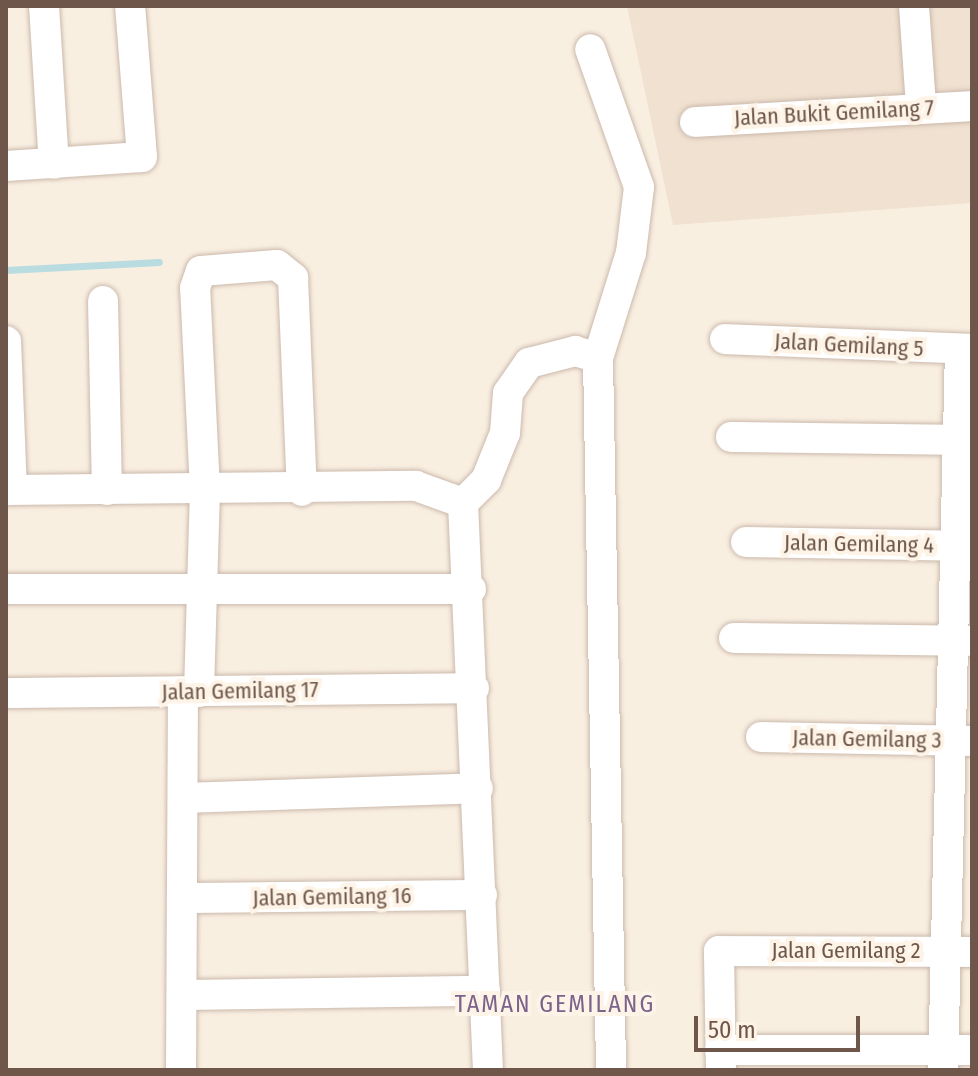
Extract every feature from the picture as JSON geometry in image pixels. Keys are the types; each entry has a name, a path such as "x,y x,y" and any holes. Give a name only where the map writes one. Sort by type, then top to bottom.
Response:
{"street":[{"path":"44,6 54,164"},
{"path":"6,166 142,157 130,6"},
{"path":"914,6 921,107"},
{"path":"590,49 639,187 631,253 598,358 611,1070"},
{"name":"Jalan Bukit Gemilang 7","path":"695,122 972,106"},
{"path":"181,1070 183,798 202,592 205,490 197,279 220,267 277,265 293,278 302,491"},
{"path":"103,301 107,490"},
{"name":"Jalan Gemilang 5","path":"725,339 966,350"},
{"path":"6,341 9,490 302,491 416,486 463,503"},
{"path":"720,1060 953,1056 960,952 966,350"},
{"path":"463,503 486,480 505,433 508,393 529,363 575,351 598,358"},
{"path":"731,437 965,440"},
{"path":"463,503 471,589 488,1070"},
{"name":"Jalan Gemilang 4","path":"746,542 964,546"},
{"path":"6,589 202,592 471,589"},
{"path":"734,638 963,641"},
{"name":"Jalan Gemilang 17","path":"6,693 474,688"},
{"name":"Jalan Gemilang 3","path":"761,737 962,740"},
{"path":"183,798 478,788"},
{"name":"Jalan Gemilang 16","path":"182,898 482,895"},
{"name":"Jalan Gemilang 2","path":"720,1060 719,951 960,952"},
{"path":"182,995 485,991"}],"shaded area":[{"path":"627,6 972,6 972,203 673,225"}],"waterway":[{"path":"6,270 159,262"}],"district":[{"name":"TAMAN GEMILANG","path":"555,1005"}]}
